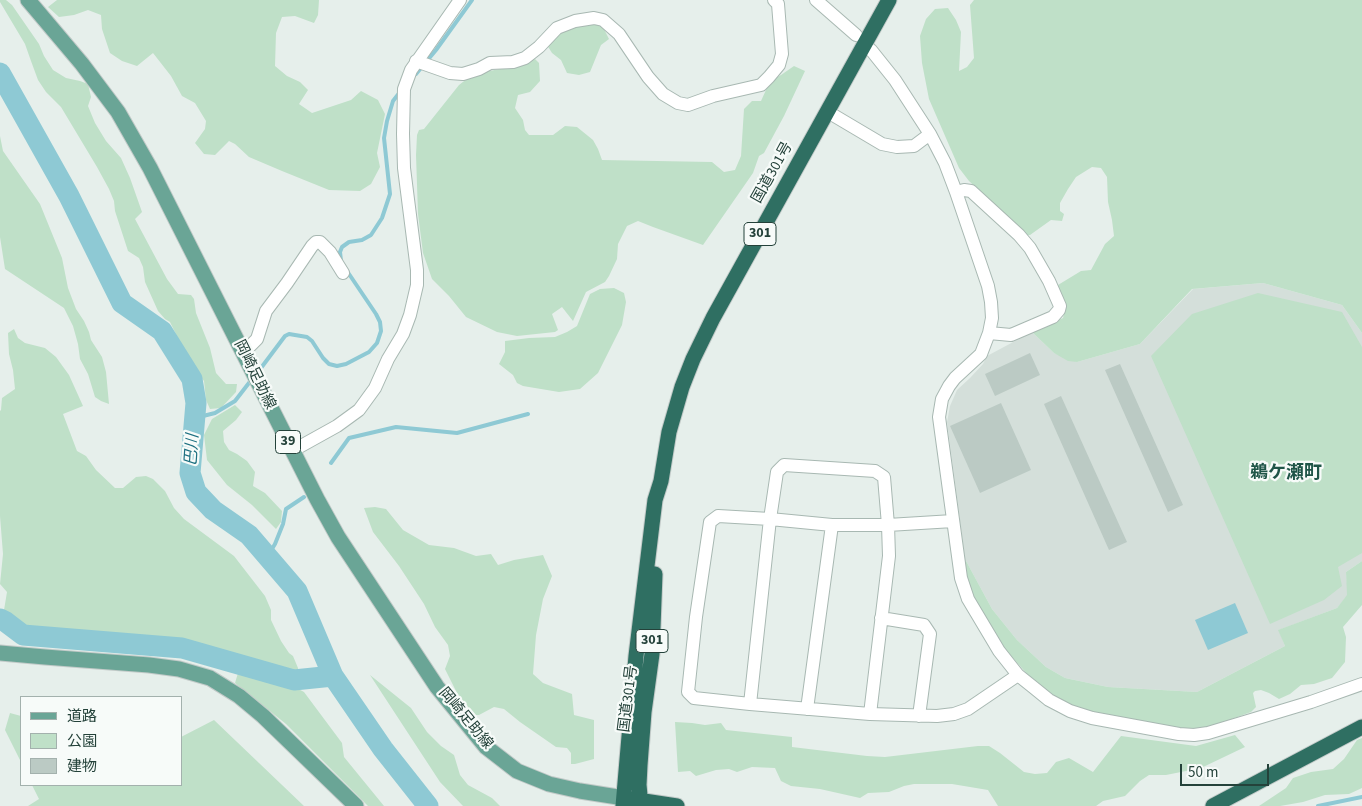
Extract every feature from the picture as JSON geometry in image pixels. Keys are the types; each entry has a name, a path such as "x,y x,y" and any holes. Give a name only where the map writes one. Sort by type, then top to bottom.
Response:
{"highway":[{"name":"国道301号","path":"624,802 636,656 655,500 661,481 669,432 682,388 693,359 713,318 889,0"},
{"name":"国道301号","path":"641,804 639,785 640,765 644,712 652,654 655,568 662,494 661,481"},
{"path":"1213,806 1362,727"},
{"path":"624,802 677,806"}],"main road":[{"name":"岡崎足助線","path":"28,0 82,64 118,112 150,168 292,451 338,537 437,688 486,747 517,771 549,784 624,802"},
{"path":"0,653 149,664 179,669 210,678 239,696 263,716 356,806"}],"street":[{"path":"292,451 337,426 359,410 375,388 388,359 403,334 410,315 417,285 417,270 404,168 403,114 406,81 416,61 460,0"},
{"path":"416,61 450,73 464,74 490,63 513,62 525,58 558,28 575,21 594,18 603,20 619,34 648,77 663,94 678,103 688,105 713,96 761,85 779,65 782,54 778,4 774,0"},
{"path":"816,0 856,35"},
{"path":"871,50 895,80 930,134 945,164 988,286 992,318 989,333 981,354 949,386 942,399 939,417 961,578 968,599 999,651 1018,675 1049,700 1070,711 1092,718 1178,734 1194,735 1208,733 1311,702 1362,684"},
{"path":"828,112 882,144 897,147 914,146 930,134"},
{"path":"956,192 971,191 1020,235 1030,248 1060,306 1060,310 1053,317 1011,335 989,333"},
{"path":"243,353 257,339 266,311 316,242 320,242 330,252 343,273"},
{"path":"750,704 770,519 777,472 784,465 875,471 884,476 889,556 870,714"},
{"path":"953,521 888,525 832,525 718,516 710,522 696,617 688,692 694,698 750,704 870,714 937,716 954,714 968,709 1018,675"},
{"path":"807,709 832,525"},
{"path":"881,618 924,624 930,634 919,716"}],"shaded area":[{"path":"1263,283 1342,305 1362,333 1362,561 1346,572 1348,595 1337,608 1279,630 1285,646 1197,692 1108,687 1065,678 1046,667 1017,640 992,609 965,559 947,422 950,406 957,390 983,364 987,356 1032,332 1054,353 1077,362 1140,344 1193,289"}],"green space":[{"path":"0,0 6,0 12,5 39,44 53,70 66,78 88,84 91,97 88,106 95,123 106,141 121,158 142,212 135,219 167,279 178,294 191,295 194,299 196,313 210,348 216,373 226,384 237,384 236,392 221,408 210,409 206,400 204,381 191,365 170,322 158,311 145,282 143,267 139,258 128,251 109,189 61,107 46,92 38,80 25,44"},
{"path":"57,0 319,0 318,15 314,23 295,16 282,17 276,33 275,66 287,76 300,82 308,90 299,104 312,113 351,100 361,91 378,100 385,114 377,153 380,167 371,184 360,191 329,190 249,157 229,141 215,155 204,154 195,143 205,129 206,121 195,103 182,96 171,76 153,53 137,66 122,61 110,53 102,29 101,15 88,10 74,15 59,17 48,7"},
{"path":"974,0 1362,0 1362,333 1342,305 1263,283 1192,289 1140,344 1077,362 1068,361 1054,353 1032,332 1063,318 1065,309 1058,285 1081,271 1091,270 1105,244 1114,236 1108,202 1107,177 1101,168 1092,167 1076,177 1060,203 1060,211 1064,214 1062,221 1051,220 1030,235 1025,235 969,181 959,168 929,99 922,63 920,36 926,19 935,9 948,8 961,32 959,71 967,67 974,58 970,5"},
{"path":"597,22 604,29 609,39 601,45 590,72 579,75 567,73 561,60 552,53 547,45 560,32 575,26"},
{"path":"535,59 539,63 540,81 530,92 518,95 515,108 523,120 525,130 529,135 553,135 565,126 577,127 593,140 602,160 712,162 724,172 735,170 741,156 744,109 752,101 761,101 770,81 794,66 805,71 764,153 759,156 753,173 703,245 638,221 627,226 618,244 617,259 609,276 605,282 586,292 573,321 562,307 552,314 558,330 555,332 517,336 497,332 466,317 432,279 423,253 418,214 417,135 419,130 424,129 459,85 468,78 489,71 517,66"},
{"path":"0,136 3,151 40,204 62,258 68,288 76,309 84,321 91,340 102,357 106,372 109,404 95,397 88,374 80,359 73,326 64,308 5,269 0,237"},
{"path":"614,288 624,293 626,302 622,325 598,373 580,389 559,392 523,386 517,383 513,375 499,364 505,352 505,341 555,337 567,332 577,326 590,294 600,289"},
{"path":"1258,293 1342,312 1362,347 1362,553 1338,567 1342,586 1324,600 1270,624 1151,356 1192,314"},
{"path":"14,329 18,338 25,343 45,348 56,357 69,375 83,406 63,414 77,451 86,456 96,470 115,488 123,488 136,477 146,476 153,479 165,491 174,508 184,519 234,556 265,596 271,610 271,620 281,641 293,656 298,672 245,663 173,641 29,631 23,629 4,610 7,592 0,584 3,554 0,516 0,411 2,398 15,389 9,354 8,333"},
{"path":"235,405 242,412 223,431 224,442 229,450 247,461 255,472 253,486 265,493 282,511 281,522 276,529 252,505 227,485 207,460 204,435 212,419"},
{"path":"364,508 386,509 403,530 429,545 454,548 476,556 491,554 498,565 543,555 552,576 543,599 536,635 533,674 543,683 572,694 574,715 594,720 594,759 571,764 571,753 567,748 556,747 504,709 494,707 479,715 468,715 445,669 450,656 448,645 435,627 424,604 399,566 373,532"},
{"path":"965,559 992,609 1017,640 1046,667 1065,678 1108,687 1197,692 1285,646 1278,630 1337,608 1347,595 1346,572 1362,561 1362,605 1343,627 1346,637 1345,662 1332,678 1314,684 1301,685 1290,694 1279,699 1261,690 1255,691 1253,693 1256,707 1251,712 1207,728 1192,730 1093,712 1069,705 1035,683 1005,649 973,599 967,579"},
{"path":"238,673 287,683 304,692 342,743 344,757 384,806 368,806 286,724 235,683"},
{"path":"370,675 411,708 427,732 441,746 454,755 460,775 468,785 492,798 500,806 463,806 440,782"},
{"path":"10,713 20,716 20,760 5,730"},
{"path":"214,720 304,806 28,806 39,799 32,786 182,786 182,736"},
{"path":"675,722 705,725 721,723 726,730 792,737 792,747 867,756 885,757 989,746 1024,772 1035,774 1047,773 1056,762 1069,758 1093,772 1121,736 1196,746 1235,735 1245,747 1201,768 1166,775 1149,775 1125,796 1103,801 1096,806 998,806 988,790 952,784 914,784 889,792 868,793 860,798 820,789 791,786 781,781 775,768 752,767 737,772 729,769 716,770 696,776 690,771 678,772"},
{"path":"1362,738 1362,788 1349,794 1325,795 1303,802 1280,806 1259,806 1286,788 1293,778 1311,772 1333,769 1344,759 1357,740"}],"water":[{"path":"1235,603 1248,633 1208,650 1195,620"}],"building":[{"path":"1030,353 1040,375 995,396 985,374"},
{"path":"1120,364 1183,505 1168,512 1105,370"},
{"path":"1061,396 1127,542 1109,550 1044,404"},
{"path":"1001,403 1031,470 980,493 950,426"}],"waterway":[{"path":"416,74 472,0"},
{"name":"巴川","path":"0,73 69,196 122,303 162,331 192,379 196,403 190,473 196,492 213,510 249,535 297,591 333,676 383,749 428,806"},
{"path":"341,261 340,252 342,247 349,242 362,240 371,235 382,218 390,194 384,138 393,101 400,92"},
{"path":"258,372 285,336 289,334 307,337 329,364 337,366 346,364 369,352 377,343 381,331 380,322 347,271"},
{"path":"195,418 215,413 235,401 252,379"},
{"path":"331,463 349,438 396,427 457,433 528,414"},
{"path":"267,557 275,544 283,524 286,509 304,497"},
{"path":"0,619 23,635 182,648 294,680 333,676"},
{"path":"1318,806 1362,797"}],"district":[{"name":"鵜ケ瀬町","path":"1286,474"}]}
